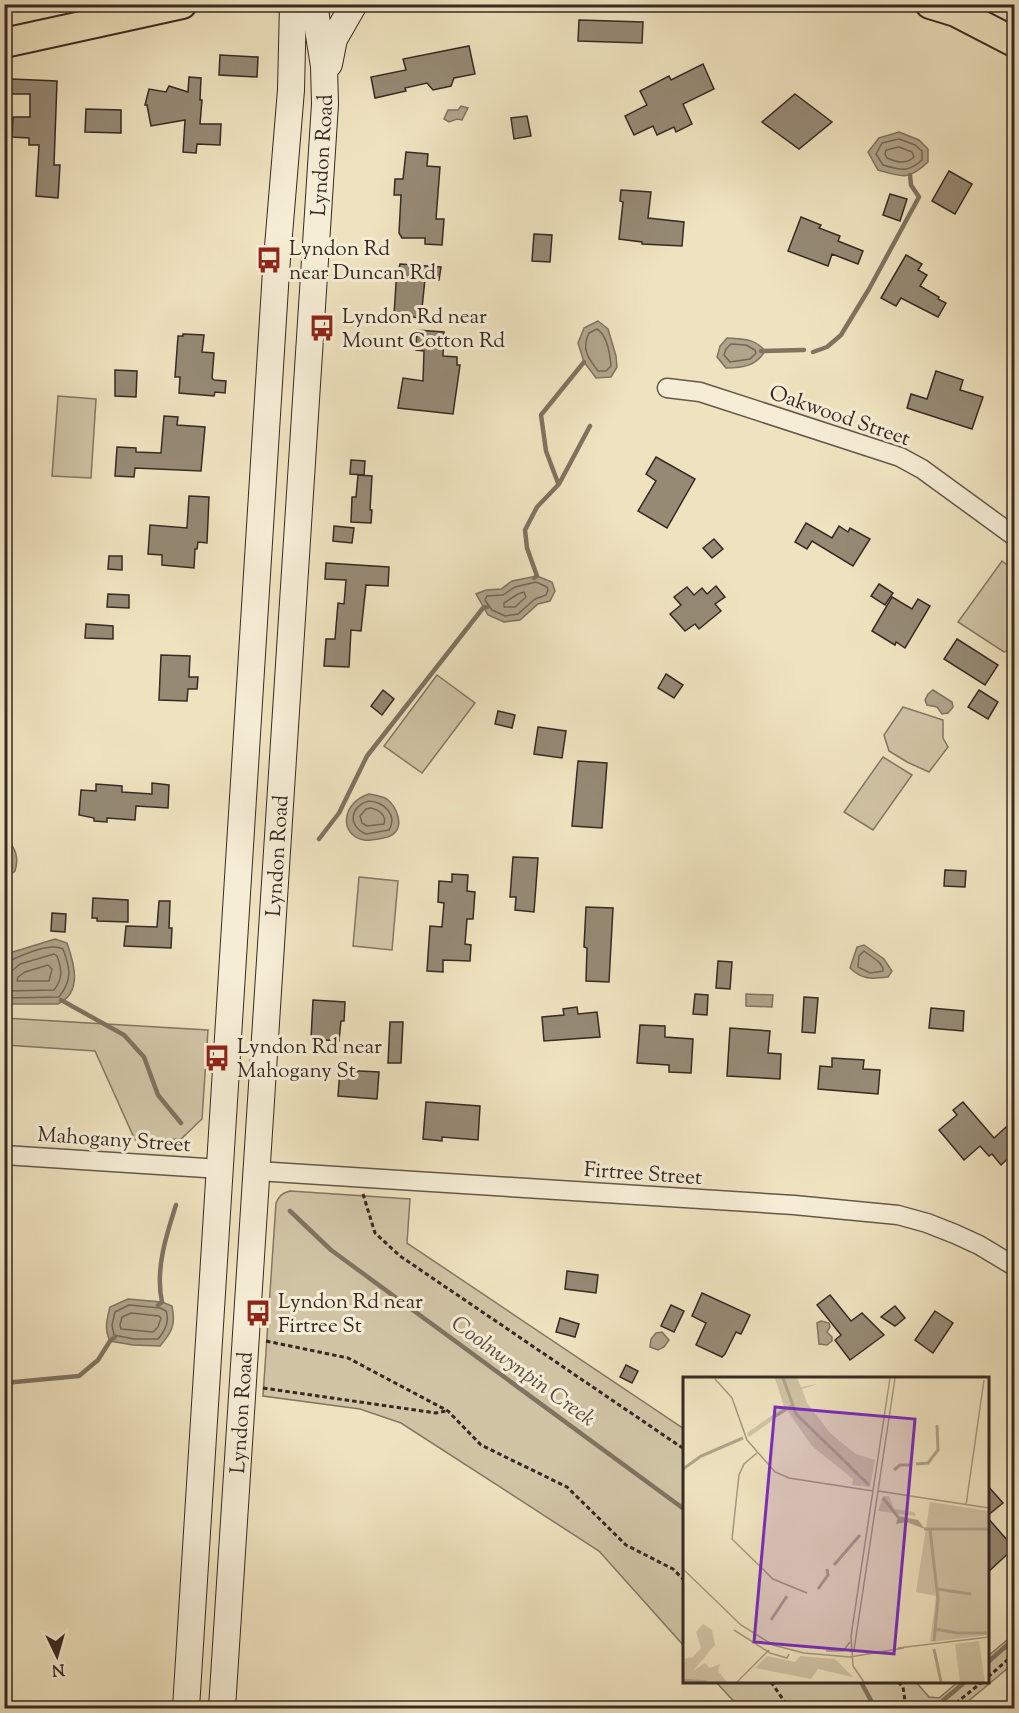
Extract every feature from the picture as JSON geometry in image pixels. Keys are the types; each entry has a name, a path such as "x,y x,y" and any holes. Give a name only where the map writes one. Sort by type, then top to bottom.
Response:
{"highway":[{"path":"4,34 95,4"},
{"path":"4,43 182,4"},
{"path":"930,4 956,12 1014,42"}],"main road":[{"name":"Lyndon Road","path":"186,1708 276,271 291,90 293,4"},
{"name":"Lyndon Road","path":"222,1708 325,104 324,66 314,4"},
{"path":"325,104 334,39 346,14 354,4"},
{"path":"276,271 314,274"},
{"path":"221,1169 257,1171"}],"street":[{"name":"Oakwood Street","path":"667,388 700,392 900,457 922,469 1014,536"},
{"name":"Mahogany Street","path":"4,1155 221,1169"},
{"name":"Firtree Street","path":"257,1171 794,1205 898,1215 955,1234 1014,1266"}],"path":[{"path":"360,1177 366,1208 375,1233 400,1256 683,1448"},
{"path":"246,1339 283,1343 348,1358 448,1411 481,1445 567,1487 626,1545 673,1569 683,1579"},
{"path":"243,1385 436,1413 448,1411"},
{"path":"989,1675 1014,1654"},
{"path":"772,1683 789,1708"},
{"path":"899,1683 903,1687 906,1708"},
{"path":"950,1708 981,1683"}],"shaded area":[{"path":"58,396 96,399 91,478 52,476"},
{"path":"1002,561 1014,570 1014,649 1004,652 958,622"},
{"path":"437,675 475,703 422,773 384,746"},
{"path":"903,707 943,720 943,738 948,747 929,772 889,751 884,735"},
{"path":"883,757 912,775 873,830 844,812"},
{"path":"359,877 398,881 392,950 353,946"},
{"path":"4,1018 208,1030 202,1119 181,1139 135,1140 95,1051 5,1045"},
{"path":"290,1191 410,1199 407,1243 683,1428 683,1645 599,1551 401,1423 360,1409 263,1396 276,1203 278,1198"},
{"path":"1014,1634 1014,1663 960,1708 740,1708 717,1683 917,1683 929,1697 939,1698 957,1683 989,1683 989,1655"}],"water":[{"path":"461,106 468,108 462,120 449,122 444,119 448,110 458,110"},
{"path":"899,132 919,140 928,149 928,162 910,175 899,176 878,170 868,152 879,138"},
{"path":"598,321 608,329 616,356 617,367 611,377 596,378 584,362 578,343 584,328"},
{"path":"727,338 752,341 765,351 753,363 726,368 717,357 720,346"},
{"path":"537,576 552,582 555,591 550,601 538,604 520,620 504,622 488,615 476,594 486,590 501,589 512,581"},
{"path":"933,690 952,702 953,707 948,713 942,714 937,707 927,705 925,700"},
{"path":"369,794 387,799 394,807 399,822 396,831 390,836 366,840 350,832 347,825 349,811 360,798"},
{"path":"5,835 17,860 15,871 5,879"},
{"path":"55,939 67,943 74,968 74,985 66,999 58,1004 5,1004 5,959 13,952"},
{"path":"864,945 884,959 892,971 888,977 868,978 850,968 857,947"},
{"path":"746,994 773,995 772,1007 746,1006"},
{"path":"128,1299 162,1302 172,1306 174,1318 172,1328 160,1346 110,1341 107,1320 110,1307"},
{"path":"821,1321 829,1323 830,1327 827,1332 832,1337 832,1341 827,1345 819,1344 817,1323"},
{"path":"662,1332 669,1340 664,1347 658,1350 650,1347 651,1339 656,1333"}],"building":[{"path":"579,20 643,22 642,43 578,41"},
{"path":"469,46 475,74 454,78 451,86 433,90 427,83 405,88 406,91 375,98 371,77 406,70 403,59"},
{"path":"220,55 258,57 257,77 219,75"},
{"path":"703,64 714,89 683,104 692,124 676,132 674,127 657,135 653,126 634,135 625,116 647,105 640,91 669,76 671,80"},
{"path":"189,77 201,78 200,124 221,124 220,145 197,144 196,153 183,152 185,120 151,126 147,105 145,105 149,89 166,92 169,86 188,92"},
{"path":"11,79 57,81 54,165 60,165 58,198 36,196 39,145 29,145 29,138 12,137 13,117 30,117 30,94 10,94"},
{"path":"795,94 832,122 799,149 762,122"},
{"path":"86,109 121,110 121,133 85,132"},
{"path":"527,116 531,136 514,139 511,118"},
{"path":"406,152 428,154 427,166 440,167 436,219 444,219 442,245 425,244 425,238 402,238 399,233 401,195 394,195 395,179 403,179"},
{"path":"949,171 972,184 955,214 932,201"},
{"path":"621,190 651,192 648,218 684,222 682,246 642,244 642,242 619,239 623,202 620,201"},
{"path":"890,194 907,199 900,221 883,215"},
{"path":"801,217 821,225 819,228 840,236 838,241 863,251 858,264 832,254 828,266 788,251"},
{"path":"534,234 552,235 550,262 532,261"},
{"path":"906,255 922,264 918,270 927,275 920,286 946,303 938,317 901,298 896,306 881,298"},
{"path":"400,264 441,267 439,280 425,279 421,318 394,315 397,268"},
{"path":"417,330 444,332 443,356 457,357 457,365 460,365 453,414 398,408 403,378 423,381 424,351 416,350"},
{"path":"183,334 204,335 202,352 214,353 212,378 226,381 225,393 215,392 214,396 179,393 180,377 175,377 178,336 183,336"},
{"path":"115,370 137,371 136,397 115,396"},
{"path":"936,371 963,380 960,390 983,397 972,429 907,408 911,394 927,399"},
{"path":"164,416 178,417 177,425 205,427 201,471 135,468 134,477 115,476 117,447 136,448 136,452 161,453"},
{"path":"656,457 695,479 667,528 638,511 656,481 646,474"},
{"path":"351,460 365,461 364,475 350,474"},
{"path":"358,475 372,476 371,523 351,522 352,497 356,497"},
{"path":"189,496 209,497 207,543 198,542 197,549 195,549 194,568 162,565 162,555 148,554 150,525 187,528"},
{"path":"806,523 832,538 839,526 848,532 850,528 870,539 853,566 812,541 807,549 795,542"},
{"path":"334,526 354,528 352,543 333,541"},
{"path":"714,539 723,549 712,558 703,548"},
{"path":"109,556 122,556 122,570 108,569"},
{"path":"326,563 389,567 388,586 366,585 361,631 351,630 349,667 324,666 326,639 335,639 338,603 344,604 346,580 325,579"},
{"path":"879,584 893,593 885,605 871,596"},
{"path":"716,586 725,597 715,604 721,611 699,629 695,624 685,631 670,614 681,605 674,597 687,587 694,595 702,588 707,594"},
{"path":"108,594 129,595 129,608 107,607"},
{"path":"892,597 912,609 918,599 930,606 905,648 896,642 895,645 872,631"},
{"path":"86,624 113,626 113,639 85,638"},
{"path":"957,639 998,665 985,685 944,659"},
{"path":"161,655 190,656 189,677 198,677 197,689 188,689 187,701 159,700"},
{"path":"666,674 683,685 674,698 658,688"},
{"path":"383,690 394,699 382,715 371,706"},
{"path":"979,690 998,702 988,719 968,707"},
{"path":"498,711 515,715 512,728 495,724"},
{"path":"538,727 566,731 562,758 534,754"},
{"path":"578,761 607,763 602,828 572,826"},
{"path":"152,783 169,785 168,808 136,806 135,820 107,818 107,822 94,821 94,818 79,815 81,790 96,791 96,784 122,786 122,792 152,794"},
{"path":"513,857 538,858 534,912 515,910 516,897 510,897"},
{"path":"945,870 966,871 965,887 944,886"},
{"path":"452,874 468,875 467,891 475,892 473,919 467,919 465,944 471,945 470,961 443,960 443,972 427,971 430,926 442,927 444,903 438,902 439,881 452,882"},
{"path":"93,898 128,900 128,922 97,921 97,918 92,918"},
{"path":"159,901 170,901 171,948 124,946 126,926 157,927"},
{"path":"586,907 613,908 609,982 586,981 587,948 584,947"},
{"path":"52,913 66,914 65,932 51,931"},
{"path":"718,961 732,962 730,989 716,988"},
{"path":"695,994 708,995 707,1015 693,1014"},
{"path":"804,997 818,998 815,1033 802,1032"},
{"path":"313,1000 345,1002 344,1021 341,1021 339,1041 311,1039"},
{"path":"577,1007 578,1014 597,1012 600,1037 544,1041 542,1017 564,1015 563,1009"},
{"path":"931,1008 964,1011 963,1031 929,1028"},
{"path":"390,1022 403,1022 401,1063 388,1063"},
{"path":"640,1025 665,1026 665,1037 693,1039 691,1073 669,1072 669,1065 637,1063"},
{"path":"730,1028 770,1031 768,1053 781,1054 780,1079 727,1076"},
{"path":"832,1058 864,1060 863,1069 880,1070 878,1094 818,1089 820,1066 832,1067"},
{"path":"340,1070 379,1072 377,1099 338,1096"},
{"path":"426,1102 480,1106 478,1140 442,1137 442,1141 423,1139"},
{"path":"963,1102 994,1138 1014,1120 1014,1153 1001,1165 992,1154 989,1156 980,1146 964,1160 939,1130 957,1115 953,1110"},
{"path":"567,1271 598,1275 596,1293 565,1289"},
{"path":"702,1293 750,1315 741,1334 736,1332 722,1357 696,1345 706,1323 692,1316"},
{"path":"830,1295 851,1321 862,1313 884,1335 850,1360 835,1340 841,1335 817,1305"},
{"path":"671,1305 684,1311 674,1332 661,1326"},
{"path":"895,1306 905,1318 895,1326 881,1317"},
{"path":"935,1311 953,1323 933,1353 915,1340"},
{"path":"560,1318 579,1324 575,1337 556,1332"},
{"path":"626,1365 638,1371 632,1383 620,1377"},
{"path":"989,1487 1003,1503 989,1514"},
{"path":"989,1519 1014,1548 989,1571"}],"waterway":[{"path":"813,352 827,347 841,335 869,289 919,197 911,185 910,175"},
{"path":"761,351 804,350"},
{"path":"558,483 546,451 541,415 584,362"},
{"path":"534,578 537,576 527,548 525,530 537,507 559,484 590,426"},
{"path":"319,839 339,813 367,756 483,608 487,607"},
{"name":"Coolnwynpin Creek","path":"61,1000 124,1035 144,1057 158,1095 181,1123"},
{"path":"158,1305 162,1302 160,1278 163,1253 176,1205"},
{"name":"Coolnwynpin Creek","path":"290,1211 331,1250 683,1508"},
{"path":"4,1383 79,1376 98,1360 115,1337"},
{"path":"989,1661 1014,1639"},
{"name":"Coolnwynpin Creek","path":"862,1683 875,1708"},
{"path":"934,1708 964,1683"}],"place":[{"name":"Lyndon Rd near Duncan Rd","path":"269,260"},
{"name":"Lyndon Rd near Mount Cotton Rd","path":"322,328"},
{"name":"Lyndon Rd near Mahogany St","path":"217,1058"},
{"name":"Lyndon Rd near Firtree St","path":"258,1313"}]}
